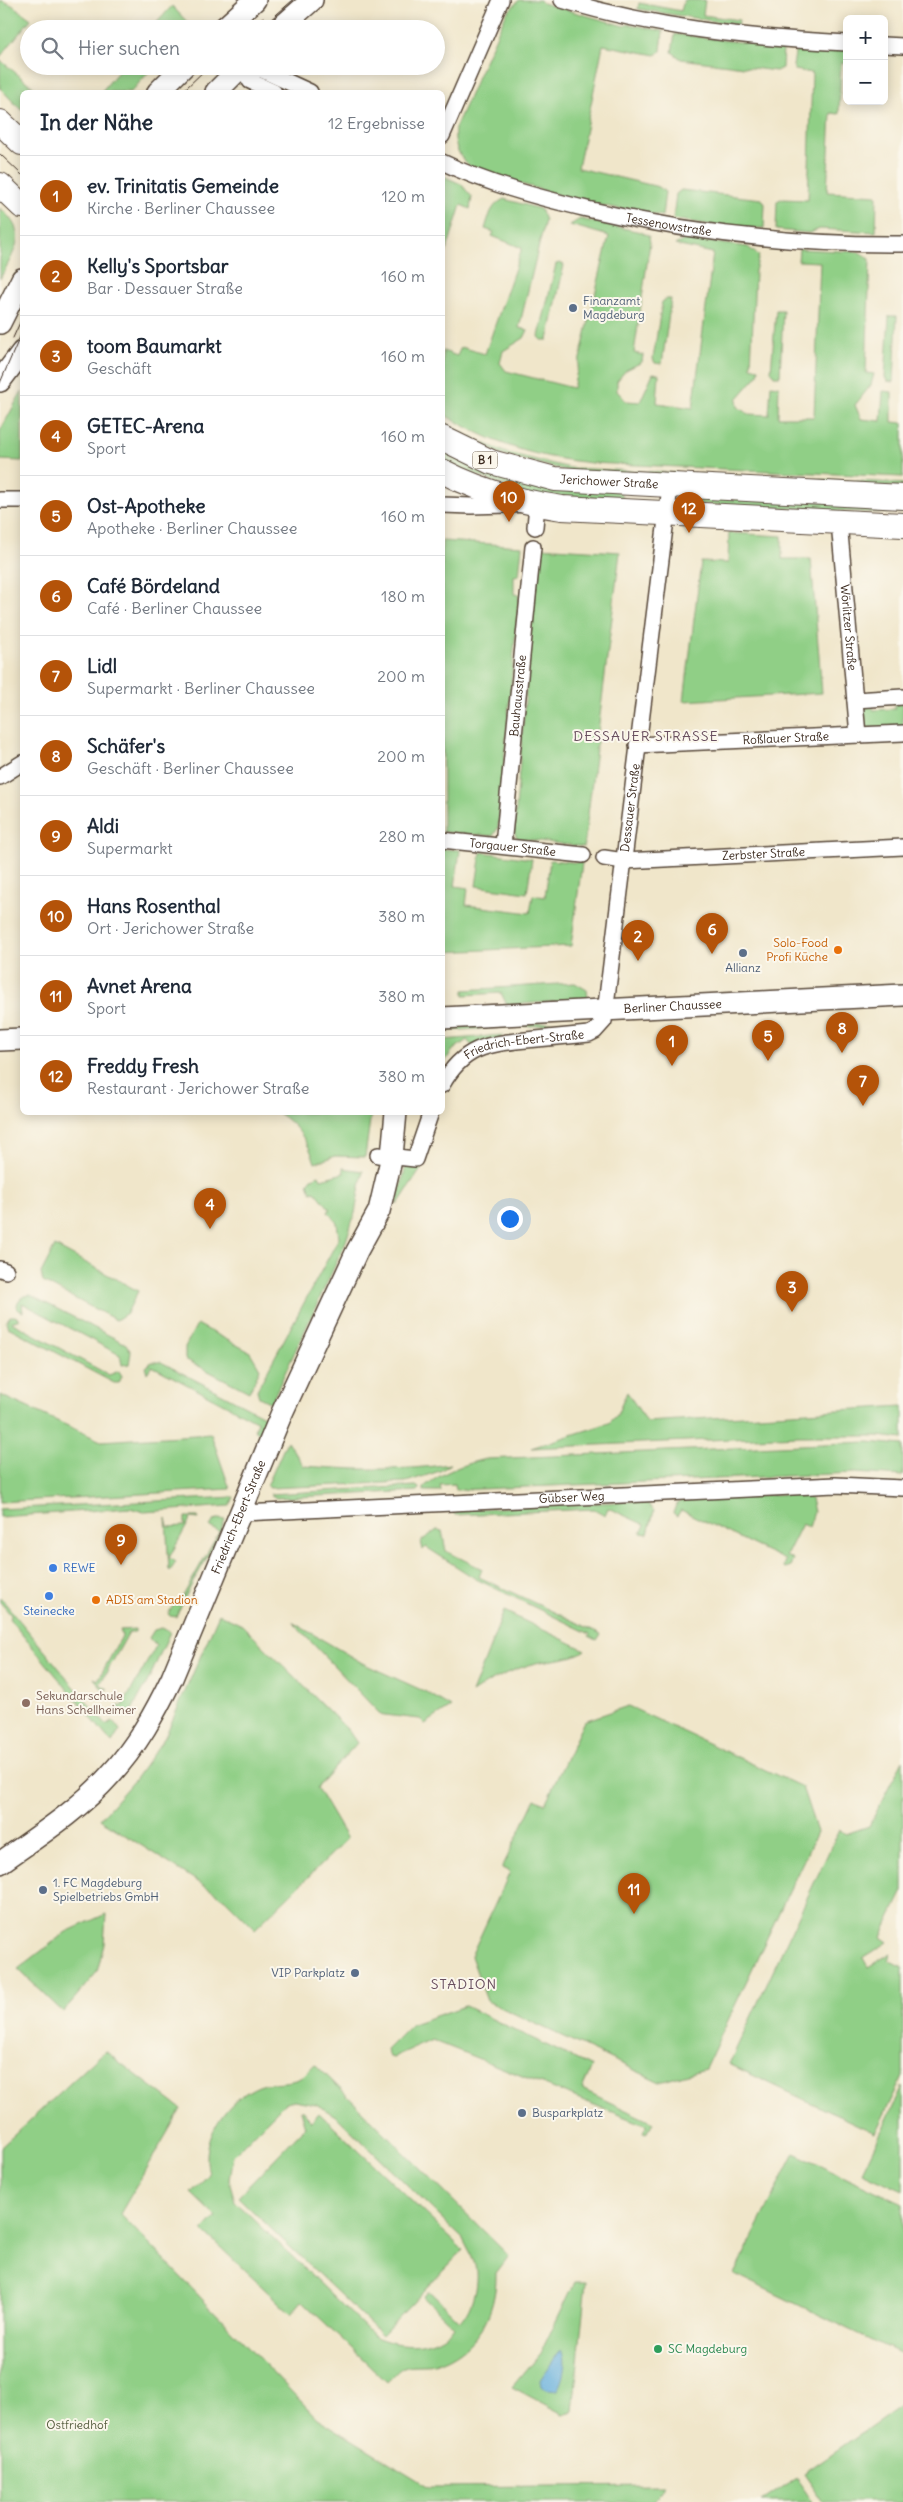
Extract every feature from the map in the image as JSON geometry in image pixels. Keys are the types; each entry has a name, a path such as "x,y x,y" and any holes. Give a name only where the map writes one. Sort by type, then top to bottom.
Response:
{"main road":[{"path":"0,122 20,141"},
{"path":"0,186 20,204"},
{"name":"Jerichower Straße","path":"445,440 481,458 543,477 580,482 903,497"},
{"name":"B 1","path":"445,472 478,488 537,504 574,509 903,525"}],"street":[{"path":"232,20 255,0"},
{"path":"289,20 312,0"},
{"path":"445,129 501,0"},
{"path":"562,0 609,14 680,28 747,37 843,43"},
{"path":"888,45 903,46"},
{"path":"160,90 175,75"},
{"path":"218,90 233,75"},
{"path":"247,75 250,81 270,90"},
{"path":"273,75 306,90"},
{"name":"Tessenowstraße","path":"445,163 488,182 522,192 666,226 815,241 903,244"},
{"path":"0,323 20,282"},
{"path":"0,381 20,355"},
{"name":"Dessauer Straße","path":"605,1010 670,487"},
{"path":"0,500 20,500"},
{"path":"445,504 471,506 537,504 535,527"},
{"name":"Wörlitzer Straße","path":"839,522 858,735"},
{"name":"Bauhausstraße","path":"503,845 533,546"},
{"path":"855,700 903,697"},
{"name":"Roßlauer Straße","path":"637,745 903,733"},
{"path":"0,777 20,764"},
{"name":"Torgauer Straße","path":"445,840 583,855"},
{"name":"Zerbster Straße","path":"624,861 903,847"},
{"path":"604,858 624,861"},
{"name":"Berliner Chaussee","path":"445,1018 903,995"},
{"name":"Friedrich-Ebert-Straße","path":"445,1081 459,1060 476,1049 493,1043 589,1034 602,1025 605,1010"},
{"path":"0,1040 20,1039"},
{"name":"Friedrich-Ebert-Straße","path":"382,1115 385,1156"},
{"name":"Friedrich-Ebert-Straße","path":"0,1878 61,1833 96,1798 109,1776 147,1726 172,1678 281,1415 357,1251 379,1211 385,1156 395,1115"},
{"path":"385,1156 415,1159 430,1115"},
{"name":"Gübser Weg","path":"241,1513 835,1485 903,1488"},
{"name":"Friedrich-Ebert-Straße","path":"0,1863 73,1810 109,1776"}],"green space":[{"path":"0,0 12,5 31,19 20,20 20,32 0,57"},
{"path":"519,0 540,0 542,3 624,26 629,24 663,31 661,51 656,55 603,45 578,168 659,187 665,192 662,216 587,203 476,171 462,158 455,141 455,128 506,14"},
{"path":"684,0 705,0 703,15 739,20 738,25 638,9 639,3 681,11"},
{"path":"172,6 185,20 159,20"},
{"path":"675,34 779,47 783,49 782,68 776,71 681,59 672,52"},
{"path":"796,47 843,49 839,114 831,113 827,192 877,195 876,232 820,229 809,233 776,230 777,201 781,199 808,200 812,73 795,70 793,66"},
{"path":"0,60 37,90 20,90 20,109 0,88"},
{"path":"115,75 146,75 133,90 103,90"},
{"path":"445,177 461,184 472,197 470,209 461,205 445,256"},
{"path":"681,190 762,199 765,204 764,228 731,228 673,219 676,194"},
{"path":"504,199 540,209 545,220 519,328 528,330 524,338 503,351 500,363 506,371 573,388 609,236 570,225 580,219 641,232 649,236 650,243 634,353 643,355 642,362 626,370 617,381 617,391 626,401 640,402 653,373 659,374 657,403 693,408 713,253 675,245 686,239 748,247 759,256 755,271 751,367 759,369 758,375 737,399 738,407 748,414 769,415 771,385 779,386 778,417 814,417 820,262 798,261 799,249 859,252 870,259 866,373 874,374 871,385 855,405 861,419 881,421 883,391 892,392 892,422 903,423 903,477 591,463 550,457 514,448 480,434 445,415 445,352 457,356 461,347 485,354 522,248 492,236 494,232 485,229 489,215 500,201"},
{"path":"0,208 15,226 17,242 11,259 0,279"},
{"path":"556,264 564,265 548,340 541,340 539,336"},
{"path":"666,299 671,299 662,364 655,363 653,359 662,302"},
{"path":"776,310 783,310 780,376 774,376 771,371"},
{"path":"889,316 897,316 894,382 887,381 885,377"},
{"path":"20,395 20,461 0,460 0,431"},
{"path":"445,423 466,435 504,452 570,468 878,482 903,484 903,487 573,472 503,455 445,427"},
{"path":"445,447 620,492 623,499 528,495 445,463"},
{"path":"678,496 903,504 903,512 886,513 675,503"},
{"path":"729,533 782,536 782,559 811,559 822,693 684,701 701,562 728,563"},
{"path":"445,541 522,546 519,575 514,576 514,594 519,595 498,828 493,836 445,832"},
{"path":"538,547 620,552 584,847 517,838 514,832"},
{"path":"903,703 903,727 868,728 864,725 863,710 866,705 873,705 873,710 895,709 895,704"},
{"path":"445,849 460,850 455,886 468,888 466,905 530,913 533,895 545,897 550,860 582,863 571,946 445,952"},
{"path":"481,852 532,859 527,893 476,886"},
{"path":"575,983 587,990 588,999 507,1005 501,993 464,995 464,990"},
{"path":"584,1021 584,1023 445,1031 445,1027"},
{"path":"502,1035 501,1039 474,1048 467,1040 453,1050 445,1061 445,1040"},
{"path":"282,1115 371,1115 365,1157 335,1156 315,1163 301,1134"},
{"path":"406,1166 421,1169 398,1204 396,1204"},
{"path":"343,1168 363,1171 355,1213 345,1244 271,1403 259,1397 257,1390 339,1238 337,1223 328,1212 330,1209 315,1191 311,1192 308,1183 312,1178 319,1175 321,1179 344,1173"},
{"path":"55,1246 138,1291 127,1313 116,1320 43,1282 41,1273"},
{"path":"30,1295 126,1344 131,1352 129,1364 122,1365 120,1355 22,1303 23,1312 17,1309 17,1303 20,1299"},
{"path":"10,1316 20,1319 11,1322 109,1375 119,1371 122,1376 119,1383 114,1383 8,1327 6,1322"},
{"path":"197,1324 250,1352 260,1369 249,1392 185,1359 185,1347"},
{"path":"152,1362 161,1362 266,1417 260,1433 254,1430 258,1422 152,1366 147,1373 145,1367"},
{"path":"627,1392 647,1422 903,1406 903,1439 879,1436 798,1436 531,1448 609,1423 617,1415"},
{"path":"0,1395 101,1441 211,1434 230,1489 0,1502"},
{"path":"287,1441 304,1466 378,1469 451,1464 440,1471 406,1482 270,1488 267,1486"},
{"path":"868,1442 903,1445 903,1476 855,1473 456,1490 455,1484 440,1485 441,1491 424,1491 424,1487 445,1473 487,1459"},
{"path":"416,1486 419,1488 418,1491 276,1498 270,1494"},
{"path":"800,1493 811,1499 814,1512 809,1527 802,1524 786,1556 793,1560 790,1566 785,1568 783,1567 785,1560 681,1510 677,1516 673,1513 676,1505 682,1500"},
{"path":"234,1497 230,1506 144,1512 130,1508 0,1517 0,1509"},
{"path":"640,1501 647,1503 654,1511 648,1534 641,1533 645,1525 608,1508 605,1515 594,1509 455,1515 453,1512 453,1510"},
{"path":"185,1517 198,1517 199,1519 191,1518 169,1558 176,1562 170,1571 169,1570 166,1518 168,1527 185,1526"},
{"path":"214,1520 225,1520 214,1545 176,1617 170,1616 168,1614 175,1603 178,1605 219,1532 210,1527"},
{"path":"437,1530 442,1531 446,1551 482,1569 479,1577 601,1634 597,1640 589,1636 590,1634 476,1579 426,1547 423,1550 421,1541"},
{"path":"0,1597 106,1725 113,1721 120,1730 112,1743 10,1620 11,1615 0,1602"},
{"path":"504,1611 585,1650 574,1656 519,1668 495,1679 472,1693"},
{"path":"219,1614 242,1625 348,1730 357,1743 317,1788 347,1839 255,1929 225,1899 100,1819 135,1779 165,1737"},
{"path":"292,1622 364,1664 426,1692 451,1707 425,1724 420,1719 382,1716"},
{"path":"162,1628 170,1632 150,1677 127,1719 118,1707 119,1705 122,1707 156,1646 149,1638 154,1630"},
{"path":"135,1629 135,1632 129,1632 100,1684 108,1689 102,1689 94,1678 98,1680 122,1636 120,1630"},
{"path":"628,1706 802,1787 817,1832 705,2069 660,2082 487,2001 471,1956 510,1872 502,1868 535,1799 545,1804 584,1721"},
{"path":"903,1760 903,1891 881,1937 888,1942 863,1958 868,1967 891,1953 888,1960 903,1967 903,2076 875,2133 729,2064 839,1830 846,1834 869,1826"},
{"path":"106,1914 104,1944 97,1972 63,2012 18,1969 66,1932"},
{"path":"465,2006 592,2067 582,2089 653,2123 647,2134 644,2133 647,2126 432,2040 393,2057 388,2055 387,2049 412,2024"},
{"name":"Ostfriedhof","path":"105,2051 181,2109 120,2214 317,2418 429,2487 664,2485 654,2502 0,2502 0,2148"},
{"path":"315,2064 509,2256 496,2273 493,2302 488,2316 472,2340 462,2350 449,2358 434,2364 407,2366 397,2372 387,2382 302,2301 291,2314 203,2231 216,2217 191,2193 209,2174 207,2161 208,2147 212,2134 226,2110 247,2092 259,2086 298,2079","holes":["294,2100 316,2104 337,2117 463,2239 476,2268 476,2284 472,2301 469,2309 460,2321 429,2291 423,2297 454,2326 437,2339 427,2343 405,2344 394,2343 374,2336 235,2201 229,2180 233,2155 286,2102"]},
{"path":"903,2086 903,2191 862,2172"},
{"path":"300,2111 304,2111 304,2114 311,2121 319,2113 463,2250 382,2335 238,2197 305,2127"},
{"path":"795,2153 903,2204 903,2355 734,2274"},
{"path":"575,2282 586,2282 573,2411 563,2414 512,2387 541,2352"},
{"path":"903,2404 903,2502 824,2502 804,2473"},
{"path":"796,2478 813,2502 761,2502"}],"water":[{"path":"561,2349 565,2357 565,2363 561,2381 557,2390 547,2389 541,2386 540,2380"}],"tram line":[{"path":"270,20 293,0"},
{"path":"260,20 263,17"},
{"path":"184,90 200,75"},
{"path":"0,154 20,173"},
{"path":"13,338 20,322"},
{"path":"0,383 20,337"}],"place":[{"name":"Finanzamt Magdeburg","path":"573,308"},
{"name":"Hans Rosenthal","path":"509,522"},
{"name":"Freddy Fresh","path":"689,533"},
{"name":"Solo-Food Profi Küche","path":"838,950"},
{"name":"Allianz","path":"743,953"},
{"name":"Café Bördeland","path":"712,954"},
{"name":"Kelly's Sportsbar","path":"638,961"},
{"name":"Schäfer's","path":"842,1053"},
{"name":"Ost-Apotheke","path":"768,1061"},
{"name":"ev. Trinitatis Gemeinde","path":"672,1066"},
{"name":"Lidl","path":"863,1106"},
{"name":"GETEC-Arena","path":"210,1229"},
{"name":"toom Baumarkt","path":"792,1312"},
{"name":"Aldi","path":"121,1565"},
{"name":"REWE","path":"53,1568"},
{"name":"Steinecke","path":"49,1596"},
{"name":"ADIS am Stadion","path":"96,1600"},
{"name":"Sekundarschule Hans Schellheimer","path":"26,1703"},
{"name":"1. FC Magdeburg Spielbetriebs GmbH","path":"43,1890"},
{"name":"Avnet Arena","path":"634,1914"},
{"name":"VIP Parkplatz","path":"355,1973"},
{"name":"Busparkplatz","path":"522,2113"},
{"name":"SC Magdeburg","path":"658,2349"}],"district":[{"name":"DESSAUER STRASSE","path":"646,736"},
{"name":"STADION","path":"464,1984"}]}
